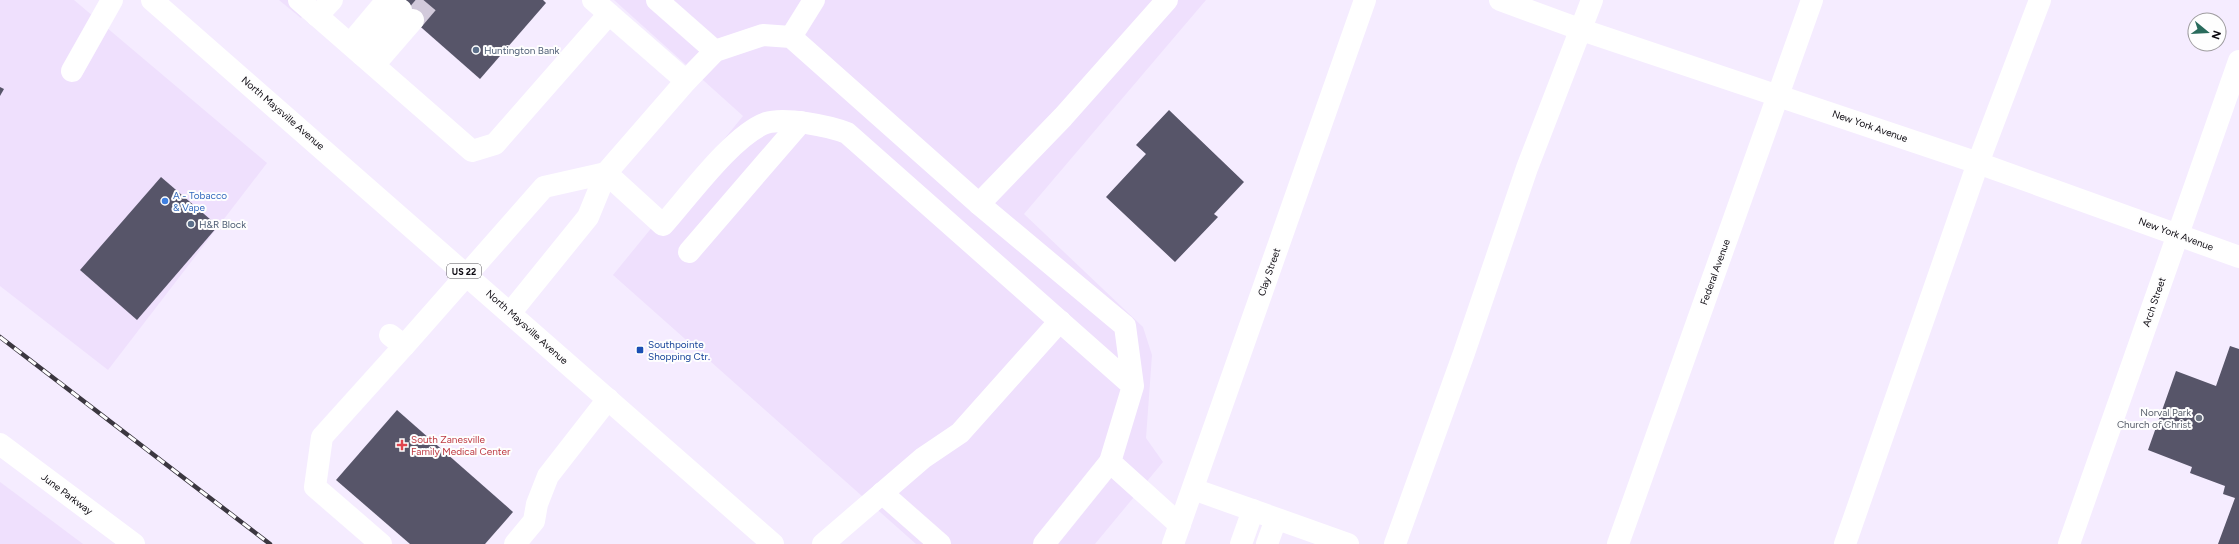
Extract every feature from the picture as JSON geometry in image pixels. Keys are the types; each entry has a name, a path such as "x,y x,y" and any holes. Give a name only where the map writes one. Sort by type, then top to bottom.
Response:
{"street":[{"path":"72,71 112,0"},
{"name":"North Maysville Avenue","path":"152,0 511,312 773,544"},
{"path":"299,0 472,151 495,144 609,14"},
{"path":"317,16 332,0"},
{"path":"356,50 368,0"},
{"path":"593,0 686,81"},
{"path":"657,0 715,51"},
{"path":"791,37 814,0"},
{"path":"979,204 1063,117 1167,0"},
{"name":"Clay Street","path":"1177,534 1364,0"},
{"name":"New York Avenue","path":"1500,0 1582,30 1978,163 2239,257"},
{"path":"1395,544 1464,353 1527,168 1582,30 1592,0"},
{"name":"Federal Avenue","path":"1618,544 1812,0"},
{"path":"1844,544 1978,163 2040,0"},
{"path":"356,50 400,10"},
{"path":"356,50 400,10"},
{"path":"511,312 588,217 606,173 686,81 715,51 763,35 791,37 979,204 1125,326 1134,386 1110,462 1044,544"},
{"name":"Arch Street","path":"2069,544 2239,61"},
{"path":"606,173 663,225 738,140 767,123 801,122 828,126 847,133 1134,386"},
{"path":"689,252 801,122"},
{"path":"381,544 315,487 322,437 397,341 468,275 544,187 606,173"},
{"path":"823,544 923,458 960,433 1060,321"},
{"path":"515,544 534,521 537,504 548,476 608,399"},
{"name":"June Parkway","path":"0,444 126,542"},
{"path":"1110,462 1177,534"},
{"path":"1192,489 1253,510 1300,532 1348,544"},
{"path":"882,492 940,544"},
{"path":"1241,544 1253,510"},
{"path":"1267,544 1300,532"},
{"path":"1282,544 1300,532"}],"shaded area":[{"path":"0,0 74,0 267,163 108,370 0,286"},
{"path":"279,0 317,0 301,18"},
{"path":"614,0 1206,0 1024,214 1143,327 1152,355 1146,438 1163,462 1095,544 916,544 613,275 743,116"},
{"path":"0,482 83,544 0,544"}],"building":[{"name":"Huntington Bank","path":"390,0 543,0 546,3 480,79"},
{"path":"0,87 4,89 0,96"},
{"path":"1169,110 1244,182 1214,214 1218,217 1175,262 1106,197 1146,154 1136,145"},
{"path":"161,177 218,226 137,320 80,270"},
{"name":"Norval Park Church of Christ","path":"2230,346 2239,349 2239,544 2218,544 2235,498 2223,494 2225,486 2190,473 2192,467 2148,450 2176,371 2216,386"},
{"name":"South Zanesville Family Medical Center","path":"397,410 513,512 485,544 410,544 336,480"}],"tunnel":[{"path":"413,20 430,0"}],"railway":[{"path":"0,337 270,544"}],"place":[{"name":"Huntington Bank","path":"476,50"},
{"name":"A - Tobacco & Vape","path":"165,201"},
{"name":"H&R Block","path":"191,224"},
{"name":"Southpointe Shopping Ctr.","path":"640,350"},
{"name":"Norval Park Church of Christ","path":"2199,418"},
{"name":"South Zanesville Family Medical Center","path":"402,445"}]}
